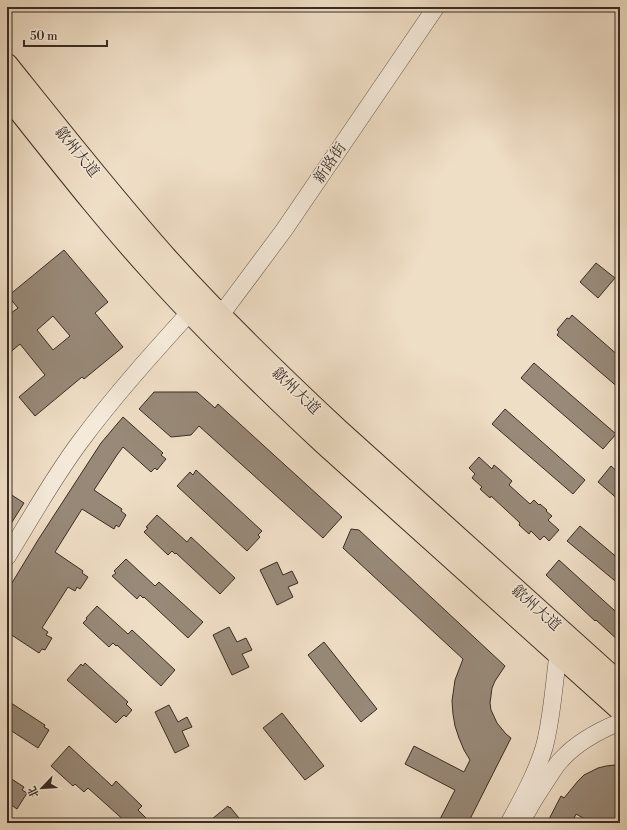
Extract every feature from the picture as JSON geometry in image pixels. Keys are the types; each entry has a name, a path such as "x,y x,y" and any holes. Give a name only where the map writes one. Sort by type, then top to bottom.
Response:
{"highway":[{"name":"歙州大道","path":"7,65 133,220 220,316 338,430 620,684"},
{"name":"歙州大道","path":"7,95 118,232 190,312 234,357 284,407 620,709"}],"street":[{"name":"新路街","path":"220,316 284,230 436,7"},
{"path":"7,557 62,467 80,442 121,390 190,312"},
{"path":"509,823 532,780 543,748 547,734 558,654"},
{"path":"522,823 533,802 559,761 578,744 590,736 602,729 620,722"}],"building":[{"path":"64,250 108,302 95,313 123,347 84,379 82,377 35,416 19,397 45,375 20,344 7,355 7,316 18,308 8,296","holes":["53,316 70,336 53,350 37,330"]},
{"path":"596,263 615,278 598,298 580,282"},
{"path":"572,315 620,357 620,389 557,335 559,332 557,330 567,318 569,319"},
{"path":"534,363 616,434 603,449 521,378"},
{"path":"154,392 197,392 215,408 218,404 342,517 323,538 199,426 191,435 171,437 139,409"},
{"path":"505,409 585,480 573,494 492,424"},
{"path":"123,417 163,453 161,455 166,459 157,470 155,468 151,472 123,447 94,490 122,509 121,511 126,515 119,527 116,525 114,529 82,509 55,552 83,571 82,573 88,577 80,589 77,587 75,591 68,587 42,628 48,632 46,635 52,638 45,650 42,649 39,653 7,632 7,591 101,443"},
{"path":"479,457 492,469 494,465 499,469 512,481 509,485 530,504 534,500 552,516 548,520 559,530 549,541 544,536 540,540 531,531 529,534 519,525 520,523 491,496 490,498 480,489 482,487 472,478 475,474 469,468"},
{"path":"611,466 620,474 620,501 598,482"},
{"path":"196,470 262,531 258,535 260,537 247,551 177,486 190,472 193,475"},
{"path":"7,492 24,503 7,530"},
{"path":"157,515 187,542 191,537 235,578 220,594 176,553 175,554 172,551 168,555 144,532 148,528 146,527"},
{"path":"580,526 620,560 620,585 567,541"},
{"path":"351,529 359,530 505,666 492,688 490,703 491,710 497,723 511,738 468,823 438,823 455,790 405,764 414,746 464,772 470,760 464,750 455,726 452,701 455,680 463,659 343,548"},
{"path":"126,559 155,586 159,582 203,622 188,638 144,597 143,598 140,595 137,599 112,576 116,573 114,571"},
{"path":"559,560 615,611 620,613 620,642 596,620 595,621 546,575"},
{"path":"277,562 283,575 292,571 298,583 288,587 293,597 277,605 260,570"},
{"path":"97,606 128,634 132,630 175,670 161,686 117,645 116,646 113,643 109,647 83,623"},
{"path":"229,627 237,642 246,638 252,650 242,654 249,667 232,675 213,635"},
{"path":"324,642 377,709 361,722 308,655"},
{"path":"85,663 128,702 126,704 132,710 126,717 124,715 116,723 67,680 81,664 83,666"},
{"path":"11,703 45,725 44,727 49,730 38,748 7,728 7,704 10,705"},
{"path":"169,705 178,722 187,717 192,727 182,731 189,746 175,753 155,712"},
{"path":"282,713 324,766 305,780 263,728"},
{"path":"69,746 112,786 116,781 142,806 138,810 146,818 142,823 127,823 88,788 84,792 75,784 73,786 51,766"},
{"path":"620,765 620,823 592,823 576,814 572,823 547,823 561,796 564,798 584,775 598,768"},
{"path":"7,776 24,787 22,790 27,793 17,809 7,802"},
{"path":"228,806 243,823 207,823"}]}
